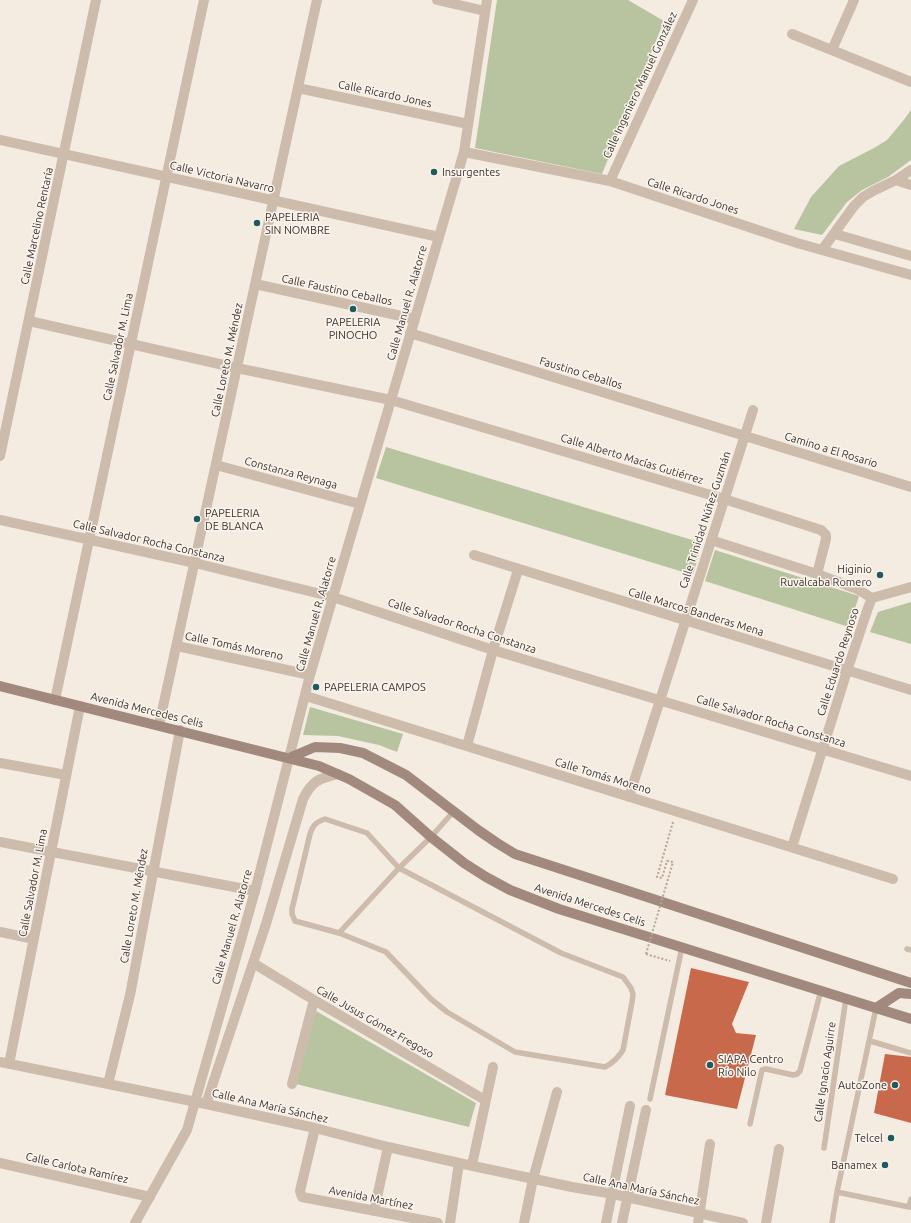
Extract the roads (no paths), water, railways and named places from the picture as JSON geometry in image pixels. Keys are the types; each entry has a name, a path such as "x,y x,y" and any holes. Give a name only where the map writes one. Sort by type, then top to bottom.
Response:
{"main road":[{"name":"Avenida Mercedes Celis","path":"0,686 319,766 338,774 395,805 431,837 464,863 510,890 559,909 911,1019"},
{"path":"289,758 315,747 340,748 363,753 406,775 484,835 515,854 911,983"},
{"path":"876,1008 900,993 911,994"}],"street":[{"name":"Calle Marcelino Rentaría","path":"0,456 2,439 96,0"},
{"name":"Calle Salvador M. Lima","path":"55,700 204,0"},
{"name":"Calle Loreto M. Méndez","path":"159,725 317,0"},
{"path":"437,0 484,11"},
{"name":"Calle Manuel R. Alatorre","path":"135,1223 187,1130 255,891 306,696 310,675 464,152 484,11 487,0"},
{"name":"Calle Ingeniero Manuel González","path":"610,181 693,0"},
{"path":"832,50 854,0"},
{"path":"792,34 911,82"},
{"name":"Calle Ricardo Jones","path":"298,88 468,124"},
{"name":"Calle Victoria Navarro","path":"0,140 439,237"},
{"name":"Calle Ricardo Jones","path":"464,152 610,181 797,243 911,275"},
{"path":"822,250 854,206 864,197 911,170"},
{"path":"896,180 911,185"},
{"path":"835,234 911,256"},
{"name":"Calle Faustino Ceballos","path":"255,284 414,319"},
{"name":"Calle Alberto Macías Gutiérrez","path":"28,321 237,368 391,400 724,499 823,531 826,535 826,539 817,574"},
{"name":"Faustino Ceballos","path":"410,332 744,436"},
{"name":"Calle Trinidad Núñez Guzmán","path":"629,796 753,410"},
{"name":"Camino a El Rosario","path":"744,436 911,487"},
{"name":"Constanza Reynaga","path":"216,465 360,504"},
{"name":"Calle Salvador Rocha Constanza","path":"0,520 195,563 333,597 493,650 660,699 911,776"},
{"path":"711,540 817,574 857,589 872,598 911,587"},
{"name":"Calle Marcos Banderas Mena","path":"474,555 518,570 911,690"},
{"path":"467,746 493,650 518,570"},
{"name":"Calle Eduardo Reynoso","path":"792,847 847,670 872,598"},
{"name":"Calle Tomás Moreno","path":"177,646 310,675"},
{"name":"Calle Tomás Moreno","path":"306,696 893,879"},
{"name":"Calle Salvador M. Lima","path":"5,1063 34,939 80,706"},
{"name":"Calle Loreto M. Méndez","path":"108,1084 130,995 180,730"},
{"path":"0,763 66,775"},
{"path":"206,1104 254,962 303,799 307,790 314,782 322,778 338,774"},
{"path":"0,842 255,891"},
{"path":"0,932 34,939"},
{"name":"Calle Jusus Gómez Fregoso","path":"254,962 314,1000 485,1100"},
{"path":"292,1084 314,1000"},
{"name":"Calle Ana María Sánchez","path":"5,1063 206,1104 315,1128 388,1147 459,1163 613,1194 699,1218 744,1223"},
{"path":"472,1165 493,1067"},
{"path":"524,1223 533,1179 557,1092"},
{"path":"606,1223 630,1106"},
{"path":"622,1223 646,1110"},
{"name":"Avenida Martínez","path":"315,1128 300,1191 300,1195 303,1198 438,1223"},
{"path":"699,1218 710,1144"},
{"path":"374,1212 388,1147"},
{"path":"766,1223 779,1149"},
{"name":"Calle Carlota Ramírez","path":"0,1163 150,1197"},
{"path":"450,1223 459,1163"}],"lane":[{"path":"339,933 398,868 431,837 454,812"},
{"path":"325,819 367,833 398,868 561,953 622,977 631,988 633,994 623,1050 616,1061 605,1067 515,1052 447,1012 431,999 386,952 339,933 297,922 293,919 292,914 310,834 312,827 316,822 325,819"},
{"path":"650,1099 682,947"},
{"path":"750,1124 762,1070 766,1069 793,1075 800,1071 821,990"},
{"name":"Calle Ignacio Aguirre","path":"824,1148 846,998"},
{"path":"832,1223 837,1192 876,1008"},
{"path":"870,1041 911,1053"},
{"path":"837,1192 910,1207 911,1199"}],"place":[{"name":"Insurgentes","path":"434,172"},
{"name":"PAPELERIA SIN NOMBRE","path":"257,223"},
{"name":"PAPELERIA PINOCHO","path":"353,309"},
{"name":"PAPELERIA DE BLANCA","path":"197,519"},
{"name":"Higinio Ruvalcaba Romero","path":"880,575"},
{"name":"PAPELERIA CAMPOS","path":"316,687"},
{"name":"SIAPA Centro Río Nilo","path":"710,1065"},
{"name":"AutoZone","path":"895,1085"},
{"name":"Telcel","path":"891,1138"},
{"name":"Banamex","path":"885,1165"}]}
